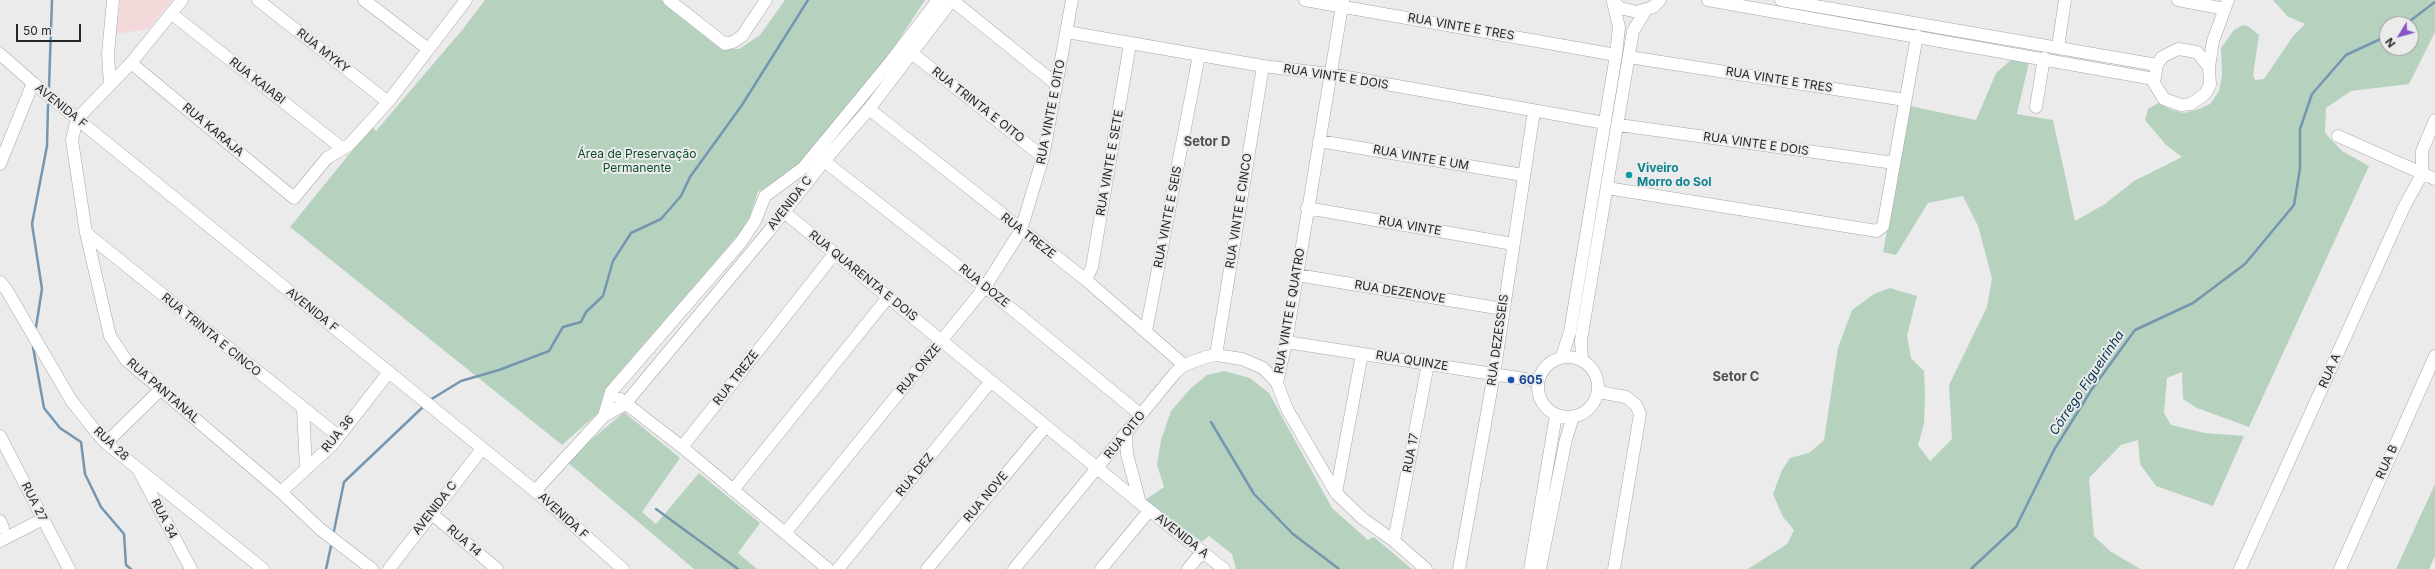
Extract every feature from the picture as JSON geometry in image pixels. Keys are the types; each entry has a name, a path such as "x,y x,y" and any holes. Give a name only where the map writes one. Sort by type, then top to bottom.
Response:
{"street":[{"path":"110,85 108,54 113,0"},
{"path":"77,119 131,62 182,0"},
{"name":"RUA MYKY","path":"258,0 388,102"},
{"path":"364,0 428,49"},
{"path":"343,149 356,138 388,102 466,0"},
{"path":"670,0 725,44 733,42 742,36 766,0"},
{"name":"AVENIDA C","path":"612,392 741,242 749,231 765,196 787,182 803,168 892,60 938,0"},
{"path":"952,0 1056,84"},
{"name":"AVENIDA C","path":"625,404 784,212 824,161 869,109 913,54 952,0"},
{"name":"RUA VINTE E OITO","path":"942,341 985,287 1021,230 1043,157 1072,0"},
{"name":"RUA VINTE E TRES","path":"1305,0 1342,3 1616,55"},
{"path":"1582,359 1581,340 1619,125 1633,32 1646,10 1660,0"},
{"path":"1708,0 2044,58 2154,79"},
{"path":"1781,0 2157,65"},
{"path":"2058,47 2065,0"},
{"path":"2178,0 2227,4 2213,41 2209,67 2211,76 2208,89 2199,100 2191,104 2177,104 2164,99 2158,92 2154,79 2157,65 2169,52 2178,49 2197,52 2209,67"},
{"path":"1613,1 1628,11 1646,10"},
{"path":"1562,356 1570,332 1616,55 1619,27 1613,1"},
{"name":"RUA VINTE E QUATRO","path":"1342,3 1286,342 1277,383 1287,408 1336,493 1362,518 1394,541 1426,569"},
{"name":"RUA KAIABI","path":"172,14 343,149"},
{"name":"RUA VINTE E DOIS","path":"1067,32 1199,56 1330,74 1534,111 1605,122"},
{"path":"1607,188 1877,231 1883,226 1917,36"},
{"path":"2197,52 2213,41"},
{"name":"RUA VINTE E SETE","path":"1086,280 1092,267 1130,44"},
{"name":"AVENIDA F","path":"0,54 77,119 535,491 623,569"},
{"name":"RUA TRINTA E OITO","path":"913,54 1043,157"},
{"name":"RUA VINTE E SEIS","path":"1146,331 1199,56"},
{"name":"RUA VINTE E TRES","path":"1629,57 1905,100"},
{"path":"2036,107 2044,58"},
{"name":"RUA KARAJA","path":"131,62 294,198 327,158 343,149"},
{"name":"RUA VINTE E CINCO","path":"1216,355 1263,66"},
{"path":"0,164 3,149 33,83"},
{"name":"RUA TREZE","path":"869,109 1086,280 1184,365"},
{"name":"RUA DEZESSEIS","path":"1459,569 1494,374 1523,175 1534,111"},
{"name":"RUA PANTANAL","path":"77,119 72,140 86,233 110,336 126,360 281,492 320,529 372,569"},
{"path":"2422,174 2422,151 2435,120"},
{"name":"RUA VINTE E DOIS","path":"1619,125 1894,163"},
{"path":"2338,136 2435,179"},
{"name":"RUA VINTE E UM","path":"1319,141 1523,175"},
{"name":"RUA DOZE","path":"824,161 985,287 1142,415"},
{"name":"RUA A","path":"2240,569 2404,207 2422,174"},
{"path":"758,212 768,221 784,212 792,196 787,189 776,188"},
{"name":"RUA VINTE","path":"1307,208 1513,244"},
{"name":"RUA QUARENTA E DOIS","path":"784,212 889,296 942,341"},
{"name":"RUA TRINTA E CINCO","path":"86,233 337,435"},
{"name":"RUA TREZE","path":"682,447 835,253"},
{"name":"RUA DEZENOVE","path":"1297,275 1503,309"},
{"name":"RUA 28","path":"2,289 71,400 106,443 263,569"},
{"path":"733,490 889,296"},
{"name":"RUA ONZE","path":"785,533 942,341 1097,468"},
{"name":"RUA QUINZE","path":"1286,342 1538,381"},
{"path":"1336,493 1362,354"},
{"name":"RUA OITO","path":"1014,569 1175,373 1184,365 1216,355 1242,359 1263,368 1277,383"},
{"path":"1562,356 1572,356 1582,359 1596,373 1598,392 1591,408 1573,417 1556,415 1541,401 1538,391 1538,381 1546,366 1562,356"},
{"name":"RUA B","path":"2340,569 2435,356"},
{"name":"RUA 17","path":"1394,541 1428,364"},
{"name":"RUA 36","path":"281,492 332,444 337,435 389,372"},
{"name":"RUA DEZ","path":"838,569 991,381"},
{"path":"106,443 161,389"},
{"path":"604,416 612,392 625,404 682,447 828,569"},
{"path":"1598,392 1626,397 1636,405 1640,414 1614,569"},
{"path":"535,491 604,416 625,404"},
{"path":"303,408 306,469"},
{"path":"1530,569 1556,415"},
{"path":"1540,569 1566,439 1573,417"},
{"name":"RUA NOVE","path":"927,569 1046,426"},
{"path":"1101,569 1145,507 1127,454 1126,434"},
{"name":"RUA 27","path":"0,436 69,569"},
{"name":"AVENIDA C","path":"389,569 482,449"},
{"name":"RUA 34","path":"138,468 191,569"},
{"name":"AVENIDA A","path":"1097,468 1224,569"},
{"name":"RUA 14","path":"431,513 497,569"},
{"path":"0,541 43,520"},
{"path":"1188,569 1202,552"}],"shaded area":[{"path":"121,0 172,0 149,29 115,34"}],"green space":[{"name":"Área de Preservação Permanente","path":"485,0 661,0 721,49 739,49 760,35 785,0 925,0 887,58 794,170 758,192 747,225 607,387 598,413 562,445 290,227 372,126 376,131 463,29"},
{"path":"2273,0 2435,0 2435,32 2409,84 2351,91 2326,108 2325,133 2342,151 2369,166 2249,427 2197,408 2183,399 2182,372 2167,378 2164,413 2171,425 2205,433 2244,436 2213,506 2156,486 2140,464 2138,440 2121,445 2089,478 2094,536 2110,551 2140,569 1748,569 1787,544 1794,530 1783,517 1773,494 1782,470 1790,458 1809,453 1824,440 1838,348 1852,310 1874,294 1890,288 1917,296 1907,336 1911,358 1924,371 1924,424 1918,445 1930,461 1952,439 1949,385 1987,307 1992,278 1978,226 1963,196 1928,203 1896,255 1883,252 1910,106 1976,120 1996,73 2012,59 2029,62 2017,114 2053,120 2075,221 2105,204 2134,181 2182,157 2166,145 2145,120 2148,109 2158,103 2172,110 2184,113 2210,104 2219,91 2222,76 2221,48 2234,30 2243,25 2249,27 2259,35 2253,75 2255,80 2264,79 2293,36 2305,24 2287,16"},
{"path":"1224,371 1250,378 1269,393 1332,508 1368,540 1374,537 1412,569 1236,569 1232,554 1209,536 1202,542 1145,500 1164,487 1157,465 1161,440 1171,411 1190,389 1207,375"},
{"path":"624,412 680,458 642,512 656,524 699,473 760,523 738,553 757,569 694,569 566,461"},
{"path":"2435,484 2435,556 2429,569 2396,569"}],"waterway":[{"path":"49,87 52,0"},
{"path":"430,400 461,381 499,370 549,351 563,327 581,322 586,312 603,296 613,261 631,233 661,219 681,196 690,177 742,105 808,0"},
{"name":"Córrego Figueirinha","path":"2417,16 2435,2"},
{"name":"Córrego Figueirinha","path":"1971,569 2016,527 2054,450 2092,389 2135,330 2193,303 2245,264 2294,205 2300,168 2300,129 2312,94 2346,55 2379,40"},
{"path":"36,327 42,289 32,224 47,146 48,105"},
{"path":"33,347 44,408 60,428 81,442 85,474 101,507 124,534 126,565 131,569"},
{"path":"334,531 344,482 425,405"},
{"path":"1211,422 1254,494 1293,534 1339,569"},
{"path":"656,509 738,569"},
{"path":"326,569 331,546"}],"place":[{"name":"Viveiro Morro do Sol","path":"1629,175"},
{"name":"605","path":"1511,380"}],"district":[{"name":"Setor D","path":"1207,142"},
{"name":"Setor C","path":"1736,377"}]}
